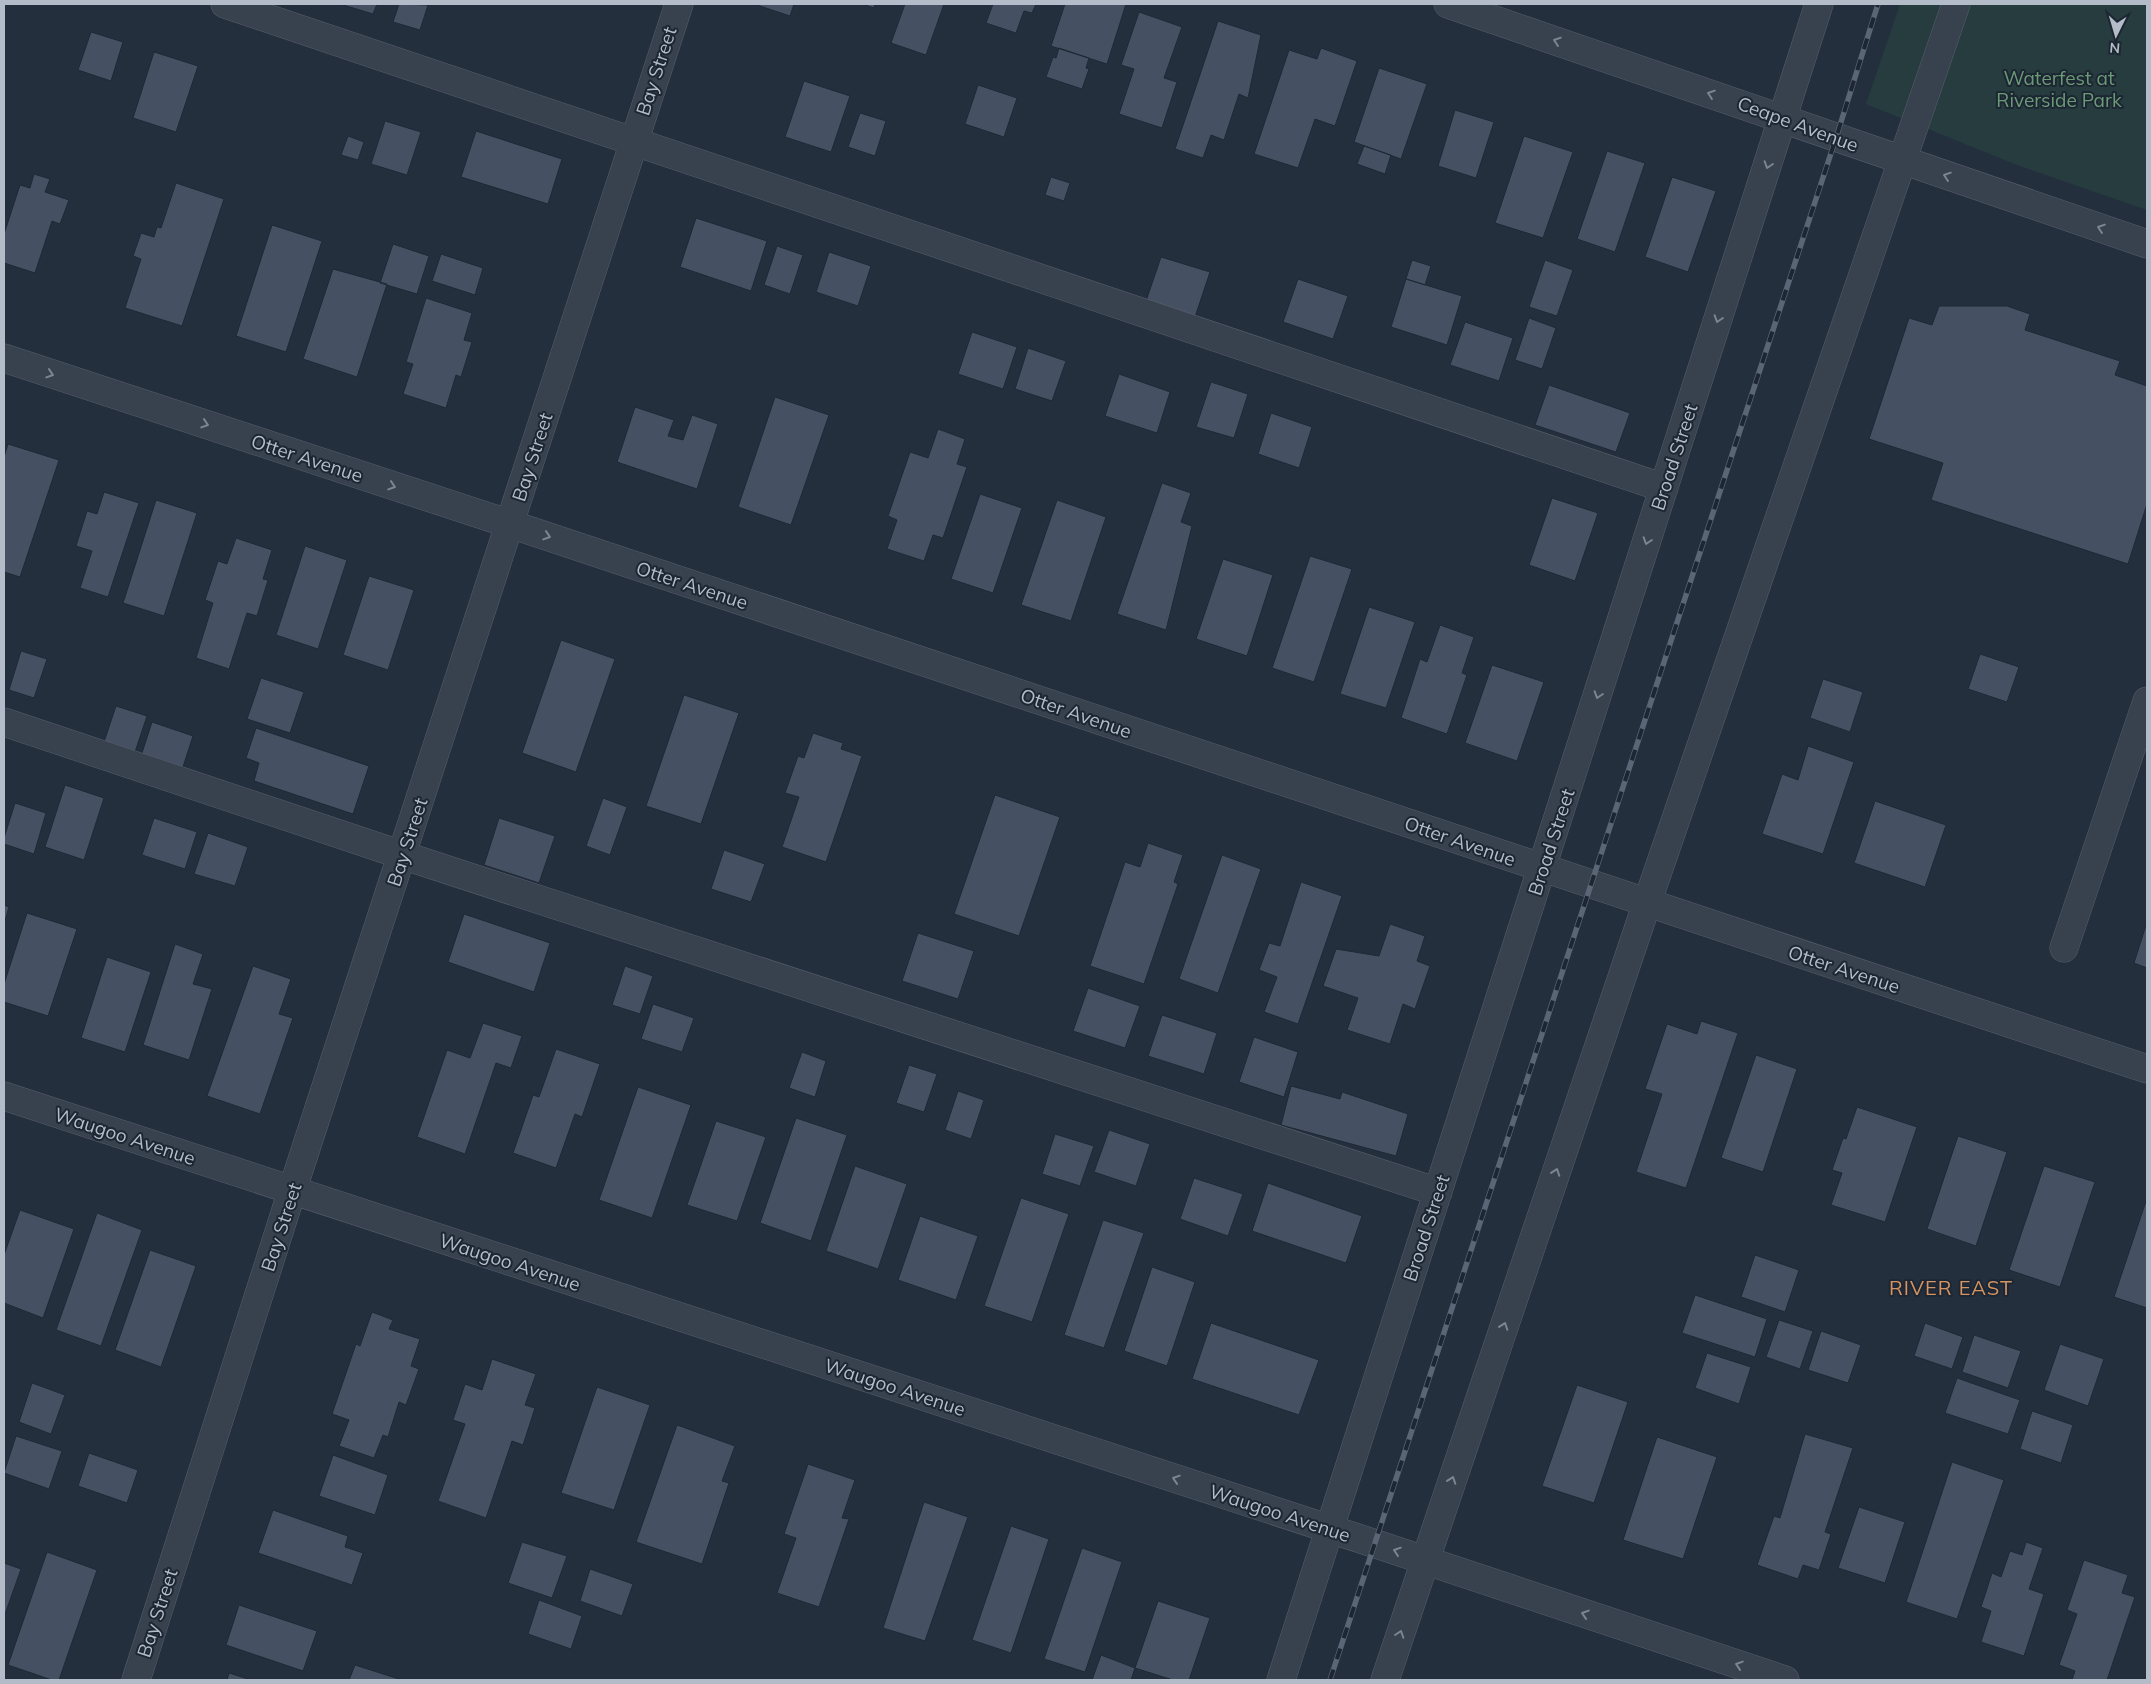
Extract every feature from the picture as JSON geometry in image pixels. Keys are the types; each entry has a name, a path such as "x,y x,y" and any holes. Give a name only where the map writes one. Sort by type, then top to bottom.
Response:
{"street":[{"path":"224,4 1664,488"},
{"name":"Bay Street","path":"136,1680 292,1191 679,4"},
{"name":"Ceape Avenue","path":"1448,4 1783,118 1900,161 2147,244"},
{"name":"Broad Street","path":"1281,1680 1819,4"},
{"path":"1385,1680 1647,903 1900,161 1956,4"},
{"name":"Otter Avenue","path":"4,358 510,524 2147,1070"},
{"path":"2064,948 2147,701"},
{"path":"4,722 402,855 1438,1192"},
{"name":"Waugoo Avenue","path":"4,1096 1425,1560 1785,1680"}],"green space":[{"name":"Waterfest at Riverside Park","path":"1900,4 2147,4 2147,210 2017,165 1866,104"}],"building":[{"path":"340,4 377,4 373,14"},
{"path":"399,4 428,5 420,30 393,22"},
{"path":"754,4 794,4 790,16"},
{"path":"862,4 875,4 874,8"},
{"path":"905,4 944,4 926,55 891,43"},
{"path":"993,4 1036,4 1032,13 1024,11 1016,33 986,23"},
{"path":"1065,4 1126,4 1107,64 1051,46"},
{"path":"1139,12 1182,27 1164,78 1177,82 1162,128 1119,114 1134,69 1121,65"},
{"path":"1218,21 1261,35 1248,98 1239,94 1224,140 1211,135 1203,158 1175,149"},
{"path":"91,32 123,42 111,81 78,70"},
{"path":"1059,48 1089,58 1086,68 1089,69 1082,89 1046,77 1053,57 1056,58"},
{"path":"1321,48 1357,61 1335,126 1315,119 1298,168 1254,154 1289,50 1317,59"},
{"path":"154,52 198,66 176,132 133,118"},
{"path":"1379,68 1427,84 1401,159 1354,142"},
{"path":"804,81 850,96 831,152 785,137"},
{"path":"978,85 1017,98 1004,137 965,124"},
{"path":"1455,110 1494,122 1476,178 1438,166"},
{"path":"860,113 886,121 875,156 848,147"},
{"path":"385,121 421,132 407,175 371,164"},
{"path":"476,131 562,159 548,204 461,177"},
{"path":"348,136 364,142 358,160 341,155"},
{"path":"1524,136 1573,152 1543,238 1495,223"},
{"path":"1364,146 1391,155 1385,174 1357,164"},
{"path":"1607,151 1645,163 1615,252 1577,239"},
{"path":"34,174 50,179 45,192 69,200 60,224 52,221 35,273 4,263 4,234 20,185 30,188"},
{"path":"1051,177 1070,183 1064,201 1045,195"},
{"path":"1672,177 1716,191 1688,272 1645,257"},
{"path":"176,183 224,199 182,326 125,308 141,259 133,256 141,233 154,237 157,227 161,228"},
{"path":"696,218 767,241 751,291 680,267"},
{"path":"272,225 322,241 286,352 236,336"},
{"path":"393,244 429,256 417,294 380,283"},
{"path":"777,246 803,255 790,294 764,285"},
{"path":"829,252 871,266 858,306 816,292"},
{"path":"441,254 483,268 475,295 432,281"},
{"path":"1161,257 1210,272 1195,317 1146,301"},
{"path":"1412,260 1431,266 1425,285 1406,279"},
{"path":"1545,260 1573,270 1557,316 1529,307"},
{"path":"333,269 387,284 357,377 303,359"},
{"path":"1298,279 1348,296 1333,339 1283,322"},
{"path":"1406,279 1462,296 1447,345 1391,327"},
{"path":"426,298 472,313 464,340 472,342 461,377 456,375 446,408 403,394 413,364 406,362"},
{"path":"1939,306 2007,306 2030,314 2025,330 2120,361 2115,375 2147,386 2147,504 2128,564 1931,500 1943,463 1869,439 1909,318 1932,325"},
{"path":"1529,318 1556,328 1542,369 1515,360"},
{"path":"1465,322 1513,338 1499,381 1450,365"},
{"path":"972,332 1017,347 1003,389 958,374"},
{"path":"1028,348 1066,361 1052,401 1015,389"},
{"path":"1119,374 1170,392 1157,433 1105,416"},
{"path":"1211,382 1248,394 1234,438 1196,427"},
{"path":"1549,385 1630,413 1616,452 1535,425"},
{"path":"775,397 829,415 791,525 738,507"},
{"path":"635,407 674,420 668,436 683,440 692,415 718,424 697,489 617,462"},
{"path":"1271,413 1312,427 1299,468 1258,454"},
{"path":"938,429 965,439 957,464 967,467 943,538 933,535 924,561 887,549 897,520 888,516 910,452 928,458"},
{"path":"8,444 59,460 20,577 4,572 4,457"},
{"path":"1162,483 1191,493 1181,522 1192,526 1166,630 1117,614"},
{"path":"104,492 139,503 108,597 80,588 92,551 76,546 87,511 97,514"},
{"path":"980,494 1022,508 993,593 951,579"},
{"path":"1552,498 1598,513 1575,581 1529,565"},
{"path":"156,500 197,513 164,616 123,603"},
{"path":"1057,500 1106,517 1071,621 1021,605"},
{"path":"236,538 272,550 263,579 268,580 257,616 247,613 229,669 196,658 213,603 205,600 218,561 227,564"},
{"path":"305,546 347,560 318,649 276,635"},
{"path":"1310,556 1352,569 1314,682 1272,668"},
{"path":"1223,559 1273,575 1247,656 1196,639"},
{"path":"369,576 414,590 388,670 343,655"},
{"path":"1369,607 1415,622 1386,708 1340,694"},
{"path":"1440,625 1474,637 1462,673 1467,675 1447,734 1401,718 1420,659 1427,662"},
{"path":"561,640 615,659 576,772 522,753"},
{"path":"21,651 47,659 34,698 9,690"},
{"path":"1980,654 2019,667 2007,702 1968,689"},
{"path":"1492,665 1544,682 1517,761 1465,743"},
{"path":"261,678 304,692 290,733 247,719"},
{"path":"1823,679 1863,692 1850,732 1810,718"},
{"path":"684,695 739,713 701,824 646,806"},
{"path":"116,706 147,716 135,752 104,742"},
{"path":"152,722 193,736 182,770 141,756"},
{"path":"256,728 369,766 353,814 254,781 259,763 246,758"},
{"path":"813,733 843,743 841,749 862,756 826,862 782,847 799,797 785,793 798,756 804,758"},
{"path":"1808,746 1854,762 1823,854 1762,834 1782,774 1798,780"},
{"path":"65,785 104,798 84,860 45,847"},
{"path":"995,795 1060,817 1019,936 954,914"},
{"path":"603,798 627,807 610,855 586,846"},
{"path":"1875,801 1946,825 1925,887 1854,863"},
{"path":"15,803 46,813 34,854 4,844 4,838"},
{"path":"154,818 197,832 185,869 142,855"},
{"path":"499,818 555,836 539,883 484,865"},
{"path":"208,833 248,847 235,886 194,874"},
{"path":"1148,843 1183,855 1174,882 1178,884 1144,984 1090,966 1125,862 1140,867"},
{"path":"724,850 765,864 751,902 711,889"},
{"path":"1222,855 1261,869 1218,993 1179,979"},
{"path":"1301,882 1342,896 1298,1024 1264,1012 1277,977 1259,970 1269,943 1280,946"},
{"path":"4,905 9,907 4,924"},
{"path":"27,913 77,929 48,1016 4,1002 4,984"},
{"path":"464,914 550,943 534,992 448,962"},
{"path":"2147,922 2147,968 2134,963"},
{"path":"1390,924 1425,936 1417,961 1430,966 1415,1009 1403,1004 1390,1044 1347,1030 1358,998 1323,986 1336,949 1379,956"},
{"path":"918,933 974,951 958,999 902,981"},
{"path":"175,944 203,954 193,984 212,989 189,1060 143,1045"},
{"path":"107,957 151,972 125,1052 81,1038"},
{"path":"253,966 291,979 279,1014 293,1018 260,1114 207,1096"},
{"path":"625,966 653,976 640,1014 612,1005"},
{"path":"1088,988 1140,1006 1125,1048 1073,1031"},
{"path":"653,1004 694,1018 682,1052 641,1039"},
{"path":"1162,1015 1217,1033 1204,1074 1148,1056"},
{"path":"1701,1021 1738,1033 1686,1188 1636,1172 1662,1094 1645,1089 1667,1024 1697,1034"},
{"path":"483,1023 522,1036 511,1068 496,1063 465,1154 417,1137 447,1050 470,1058"},
{"path":"1254,1037 1298,1052 1284,1097 1239,1082"},
{"path":"556,1049 600,1064 582,1117 575,1114 556,1168 513,1153 533,1095 539,1097"},
{"path":"802,1052 826,1061 815,1097 789,1088"},
{"path":"1756,1055 1797,1069 1763,1172 1721,1158"},
{"path":"909,1065 937,1074 924,1112 896,1103"},
{"path":"1291,1086 1340,1099 1342,1092 1408,1114 1396,1156 1281,1125"},
{"path":"638,1087 691,1105 652,1218 599,1200"},
{"path":"958,1091 984,1100 971,1139 945,1130"},
{"path":"1857,1107 1917,1127 1885,1222 1831,1205 1842,1173 1832,1170 1843,1138 1846,1139"},
{"path":"796,1118 847,1135 811,1241 760,1223"},
{"path":"716,1121 766,1137 737,1221 687,1205"},
{"path":"1109,1130 1150,1144 1136,1186 1094,1172"},
{"path":"1055,1134 1094,1146 1080,1186 1042,1174"},
{"path":"1958,1136 2007,1152 1976,1246 1927,1229"},
{"path":"855,1166 907,1184 878,1269 826,1251"},
{"path":"2044,1166 2095,1182 2060,1287 2009,1270"},
{"path":"1194,1178 1243,1194 1228,1236 1180,1219"},
{"path":"1268,1183 1362,1216 1346,1263 1252,1231"},
{"path":"1021,1198 1069,1214 1032,1322 984,1306"},
{"path":"2147,1198 2147,1308 2114,1297"},
{"path":"20,1210 74,1229 43,1318 4,1303 4,1255"},
{"path":"97,1213 142,1230 101,1346 56,1330"},
{"path":"920,1216 978,1236 956,1300 898,1280"},
{"path":"1103,1220 1144,1233 1104,1348 1064,1335"},
{"path":"150,1250 196,1266 161,1367 115,1350"},
{"path":"1755,1255 1799,1270 1785,1312 1741,1297"},
{"path":"1152,1267 1195,1282 1167,1366 1124,1351"},
{"path":"1695,1295 1767,1319 1755,1357 1682,1333"},
{"path":"372,1312 393,1320 389,1329 420,1339 411,1366 419,1369 406,1405 399,1402 388,1437 383,1435 374,1458 339,1446 349,1420 332,1414 356,1344 360,1346"},
{"path":"1779,1320 1813,1331 1800,1369 1766,1357"},
{"path":"1211,1323 1319,1360 1299,1415 1192,1379"},
{"path":"1925,1323 1963,1337 1952,1369 1914,1356"},
{"path":"1821,1331 1861,1345 1848,1383 1808,1370"},
{"path":"1974,1335 2021,1351 2008,1388 1962,1372"},
{"path":"2060,1344 2104,1359 2088,1406 2044,1390"},
{"path":"1707,1353 1751,1367 1739,1404 1695,1388"},
{"path":"492,1359 536,1374 525,1405 535,1408 523,1445 512,1441 486,1518 438,1501 465,1424 453,1420 465,1384 482,1390"},
{"path":"1957,1378 2020,1400 2008,1434 1945,1413"},
{"path":"32,1383 65,1395 51,1434 19,1422"},
{"path":"1577,1385 1628,1402 1594,1503 1542,1486"},
{"path":"597,1387 650,1405 614,1510 561,1493"},
{"path":"2032,1411 2073,1425 2061,1463 2020,1449"},
{"path":"677,1425 735,1446 722,1481 729,1483 702,1564 636,1542"},
{"path":"1805,1434 1853,1448 1825,1532 1831,1534 1819,1570 1803,1565 1798,1579 1757,1565 1774,1516 1780,1518"},
{"path":"16,1436 62,1451 49,1489 4,1473"},
{"path":"1657,1437 1717,1457 1683,1559 1623,1540"},
{"path":"89,1453 138,1470 127,1503 78,1486"},
{"path":"333,1455 388,1475 375,1515 319,1496"},
{"path":"1952,1462 2004,1480 1957,1619 1906,1602"},
{"path":"808,1464 855,1480 842,1518 849,1519 819,1607 777,1593 796,1538 784,1534"},
{"path":"924,1502 968,1517 925,1641 883,1628"},
{"path":"1859,1507 1905,1522 1885,1583 1838,1568"},
{"path":"273,1510 348,1536 345,1547 363,1553 352,1585 258,1553"},
{"path":"1011,1526 1049,1539 1011,1653 972,1640"},
{"path":"522,1542 567,1556 552,1598 508,1583"},
{"path":"2026,1542 2043,1548 2029,1589 2044,1594 2024,1656 1981,1642 1991,1611 1981,1607 1992,1573 2001,1577 2010,1551 2022,1555"},
{"path":"1082,1548 1122,1562 1085,1672 1044,1659"},
{"path":"47,1552 97,1570 59,1680 52,1680 8,1665"},
{"path":"2084,1560 2128,1575 2122,1593 2135,1597 2107,1680 2072,1680 2075,1671 2059,1665 2077,1614 2067,1610"},
{"path":"4,1563 21,1569 4,1617"},
{"path":"590,1569 633,1584 622,1616 580,1601"},
{"path":"539,1600 582,1616 571,1649 528,1634"},
{"path":"1158,1601 1210,1618 1189,1680 1173,1680 1135,1668"},
{"path":"239,1605 317,1631 303,1671 226,1645"},
{"path":"1101,1655 1135,1668 1131,1680 1092,1680"},
{"path":"355,1665 402,1680 349,1680"},
{"path":"229,1673 251,1680 227,1680"}],"railway":[{"path":"1330,1680 1836,138 1878,4"}],"district":[{"name":"RIVER EAST","path":"1951,1287"}]}
